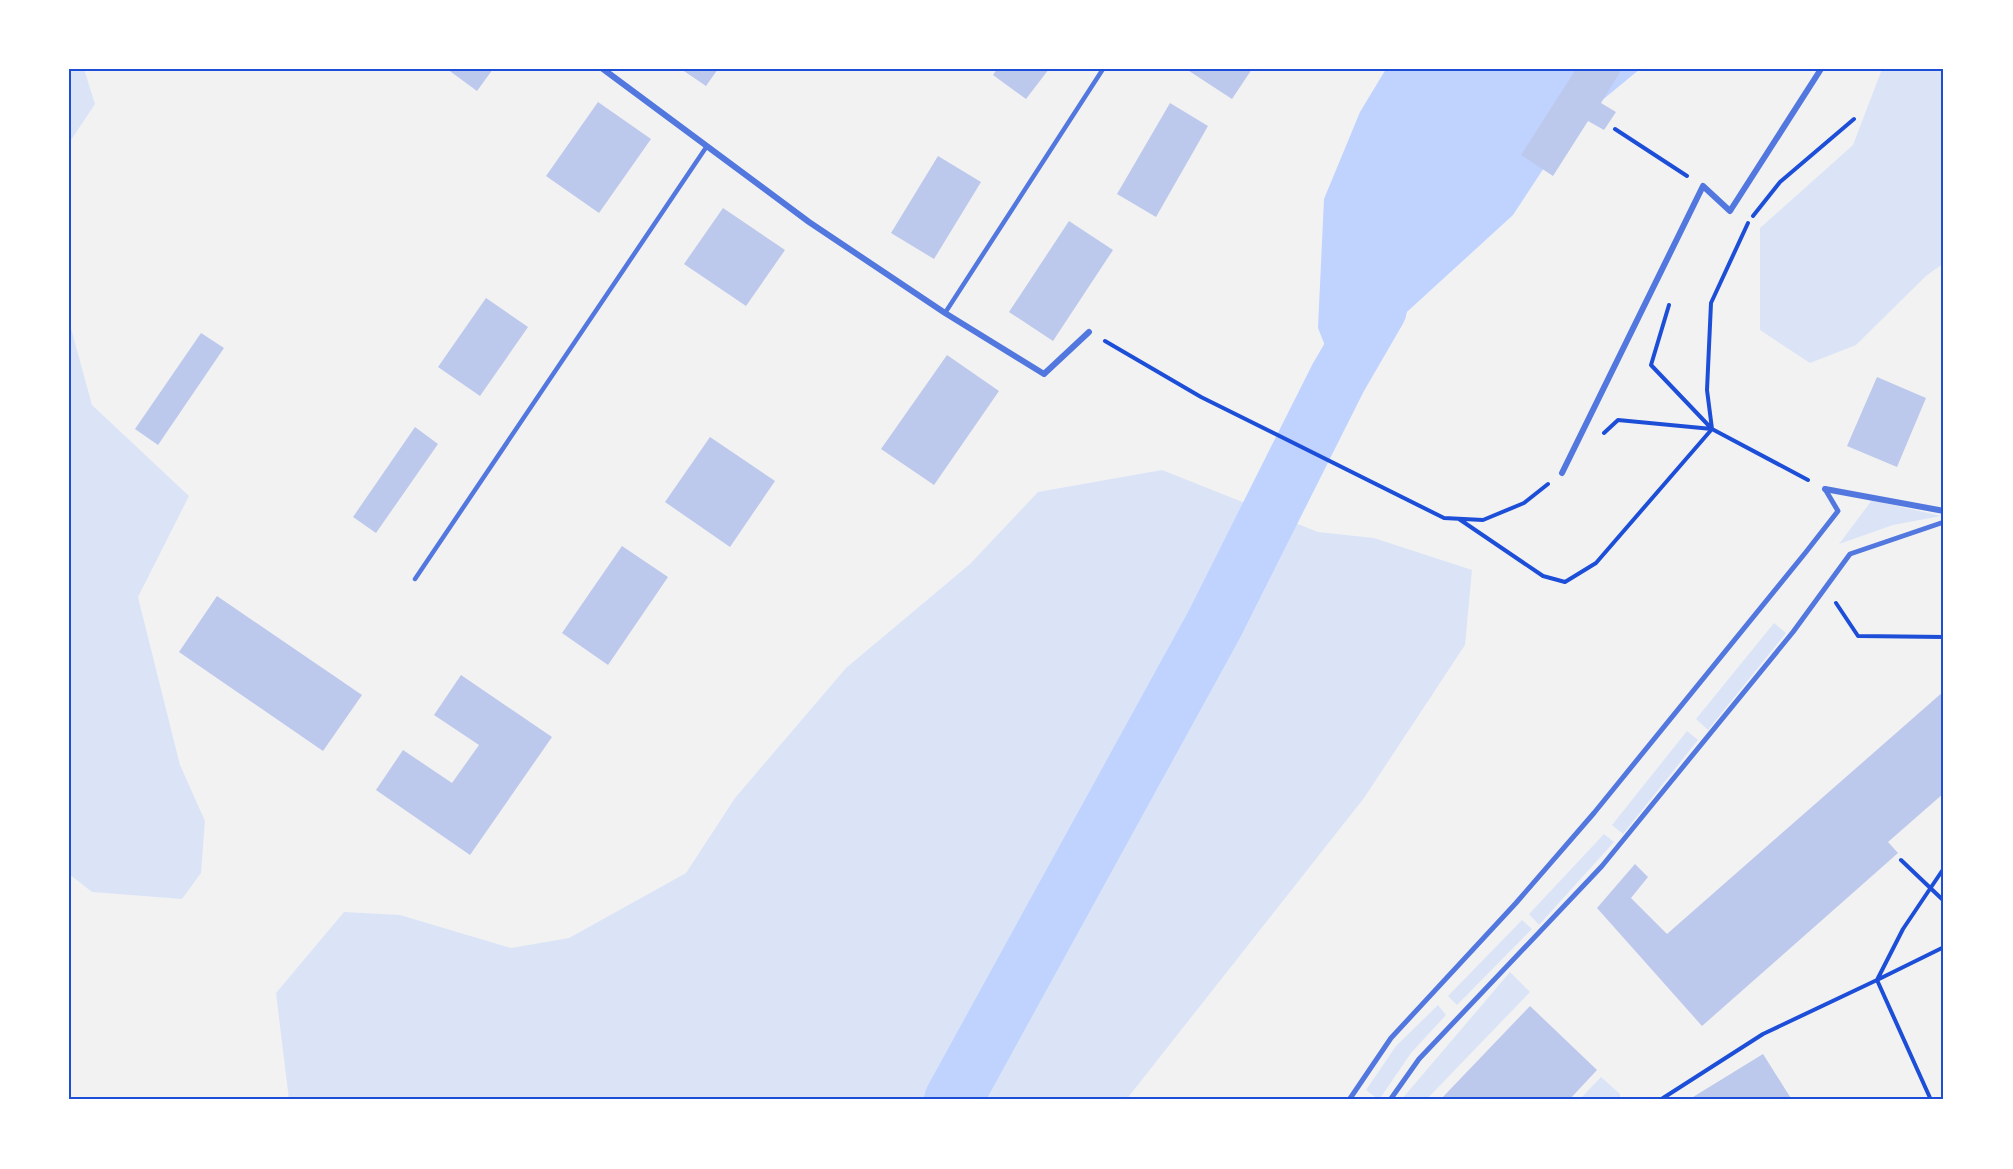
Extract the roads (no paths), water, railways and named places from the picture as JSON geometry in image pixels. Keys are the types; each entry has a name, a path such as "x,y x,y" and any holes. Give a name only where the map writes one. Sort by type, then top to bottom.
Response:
{"street":[{"path":"603,69 809,222 945,313 1044,374 1089,332"},
{"path":"1562,473 1703,186 1730,211 1821,69"},
{"path":"1825,489 1944,511"},
{"path":"1349,1100 1390,1038 1516,903 1594,813 1838,511 1825,489"},
{"path":"1390,1100 1419,1059 1602,866 1793,632 1850,554 1944,522"}],"lane":[{"path":"945,313 1103,69"},
{"path":"416,579 707,146"}],"water":[{"path":"1386,69 1640,69 1572,125 1513,215 1397,321 1355,378 1338,378 1318,328 1324,199 1360,112"}],"waterway":[{"path":"953,1100 1214,625 1338,378 1378,309"}]}
